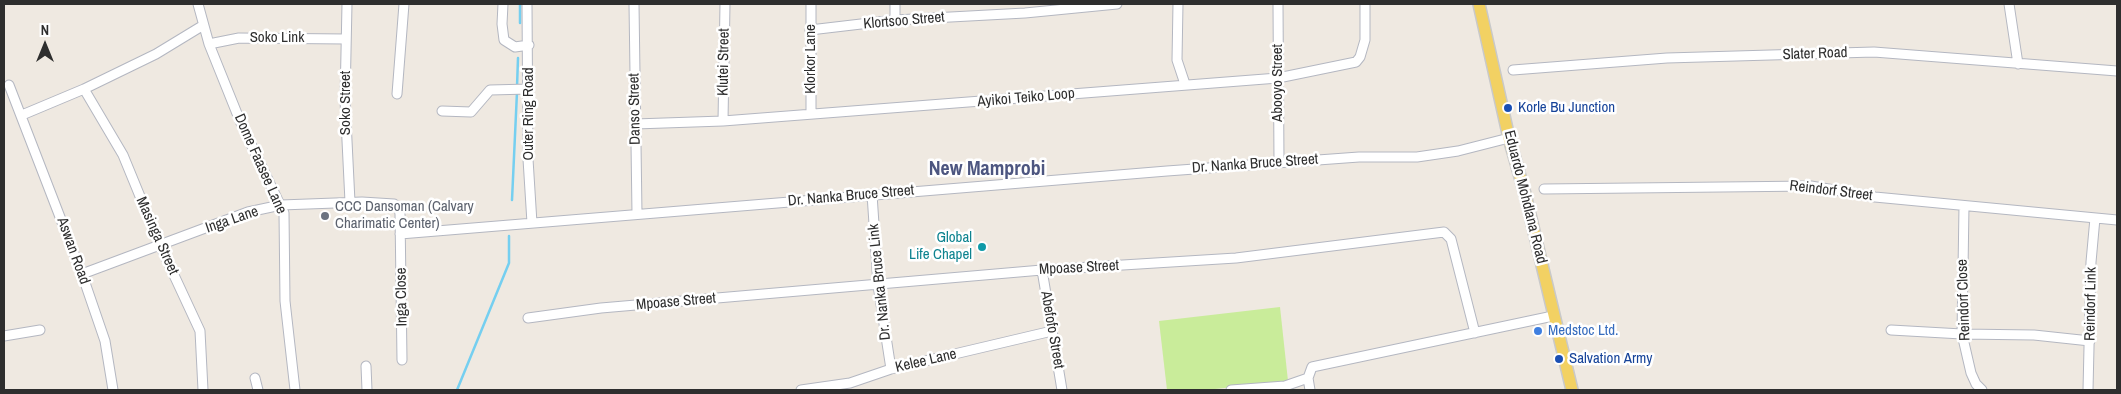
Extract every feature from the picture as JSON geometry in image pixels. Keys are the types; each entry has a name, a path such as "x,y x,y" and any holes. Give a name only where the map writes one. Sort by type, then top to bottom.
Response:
{"main road":[{"name":"Eduardo Mohdlana Road","path":"1479,4 1509,138 1526,194 1553,316 1572,390"}],"street":[{"name":"Dome Faasee Lane","path":"198,4 202,26 240,121 281,205 285,221 285,301 295,389"},
{"name":"Soko Street","path":"346,4 347,162 350,202"},
{"path":"397,94 404,4"},
{"path":"503,4 502,24 504,40 515,47 529,45"},
{"name":"Outer Ring Road","path":"527,4 529,45 528,159 532,223"},
{"name":"Danso Street","path":"634,4 637,214"},
{"name":"Klutei Street","path":"723,121 725,4"},
{"name":"Klorkor Lane","path":"811,4 811,114"},
{"path":"895,4 895,20"},
{"name":"Klortsoo Street","path":"810,30 1025,8 1117,4"},
{"path":"1178,4 1178,60 1185,84"},
{"name":"Abooyo Street","path":"1278,4 1278,163"},
{"name":"Ayikoi Teiko Loop","path":"635,124 723,121 1278,78 1356,62 1360,57 1364,40 1365,4"},
{"path":"2008,4 2018,64"},
{"path":"22,115 84,89 156,54 202,26"},
{"name":"Soko Link","path":"209,44 239,38 346,39"},
{"name":"Slater Road","path":"1513,70 1667,58 1874,52 2117,71"},
{"name":"Aswan Road","path":"9,85 82,274 105,341 113,390"},
{"name":"Masinga Street","path":"84,89 123,155 160,245 200,331 202,390"},
{"path":"442,111 471,112 490,90 529,89"},
{"name":"Dr. Nanka Bruce Street","path":"400,234 872,194 1278,163 1433,155 1458,151 1509,138"},
{"name":"Reindorf Street","path":"1544,189 1811,186 1875,197 2117,220"},
{"name":"Dr. Nanka Bruce Link","path":"872,194 878,285 891,369"},
{"name":"Inga Lane","path":"82,274 248,212 281,205 350,202 394,204 398,208 400,234"},
{"name":"Reindorf Close","path":"1964,206 1962,334 1971,373 1977,388"},
{"name":"Reindorf Link","path":"2088,390 2095,218"},
{"name":"Mpoase Street","path":"528,318 601,308 1042,270 1236,258 1444,232 1452,239 1475,332"},
{"name":"Inga Close","path":"400,234 402,360"},
{"name":"Abefofo Street","path":"1042,270 1062,390"},
{"path":"1310,390 1308,378 1312,367 1395,352 1475,332 1553,316"},
{"path":"4,336 40,330"},
{"path":"1891,330 1962,334 2034,335 2090,341"},
{"name":"Kelee Lane","path":"801,390 850,383 891,369 1052,331"},
{"path":"366,366 367,390"},
{"path":"255,378 258,390"},
{"path":"1232,390 1284,386 1308,378"},
{"path":"284,390 295,389"}],"green space":[{"path":"1280,307 1288,381 1206,390 1167,390 1159,321"}],"waterway":[{"path":"520,4 520,23"},
{"path":"517,87 518,58"},
{"path":"512,200 517,92"},
{"path":"457,390 509,263 509,236"}],"place":[{"name":"Korle Bu Junction","path":"1508,108"},
{"name":"CCC Dansoman (Calvary Charimatic Center)","path":"325,216"},
{"name":"Global Life Chapel","path":"982,247"},
{"name":"Medstoc Ltd.","path":"1538,331"},
{"name":"Salvation Army","path":"1559,359"}],"district":[{"name":"New Mamprobi","path":"987,170"}]}
